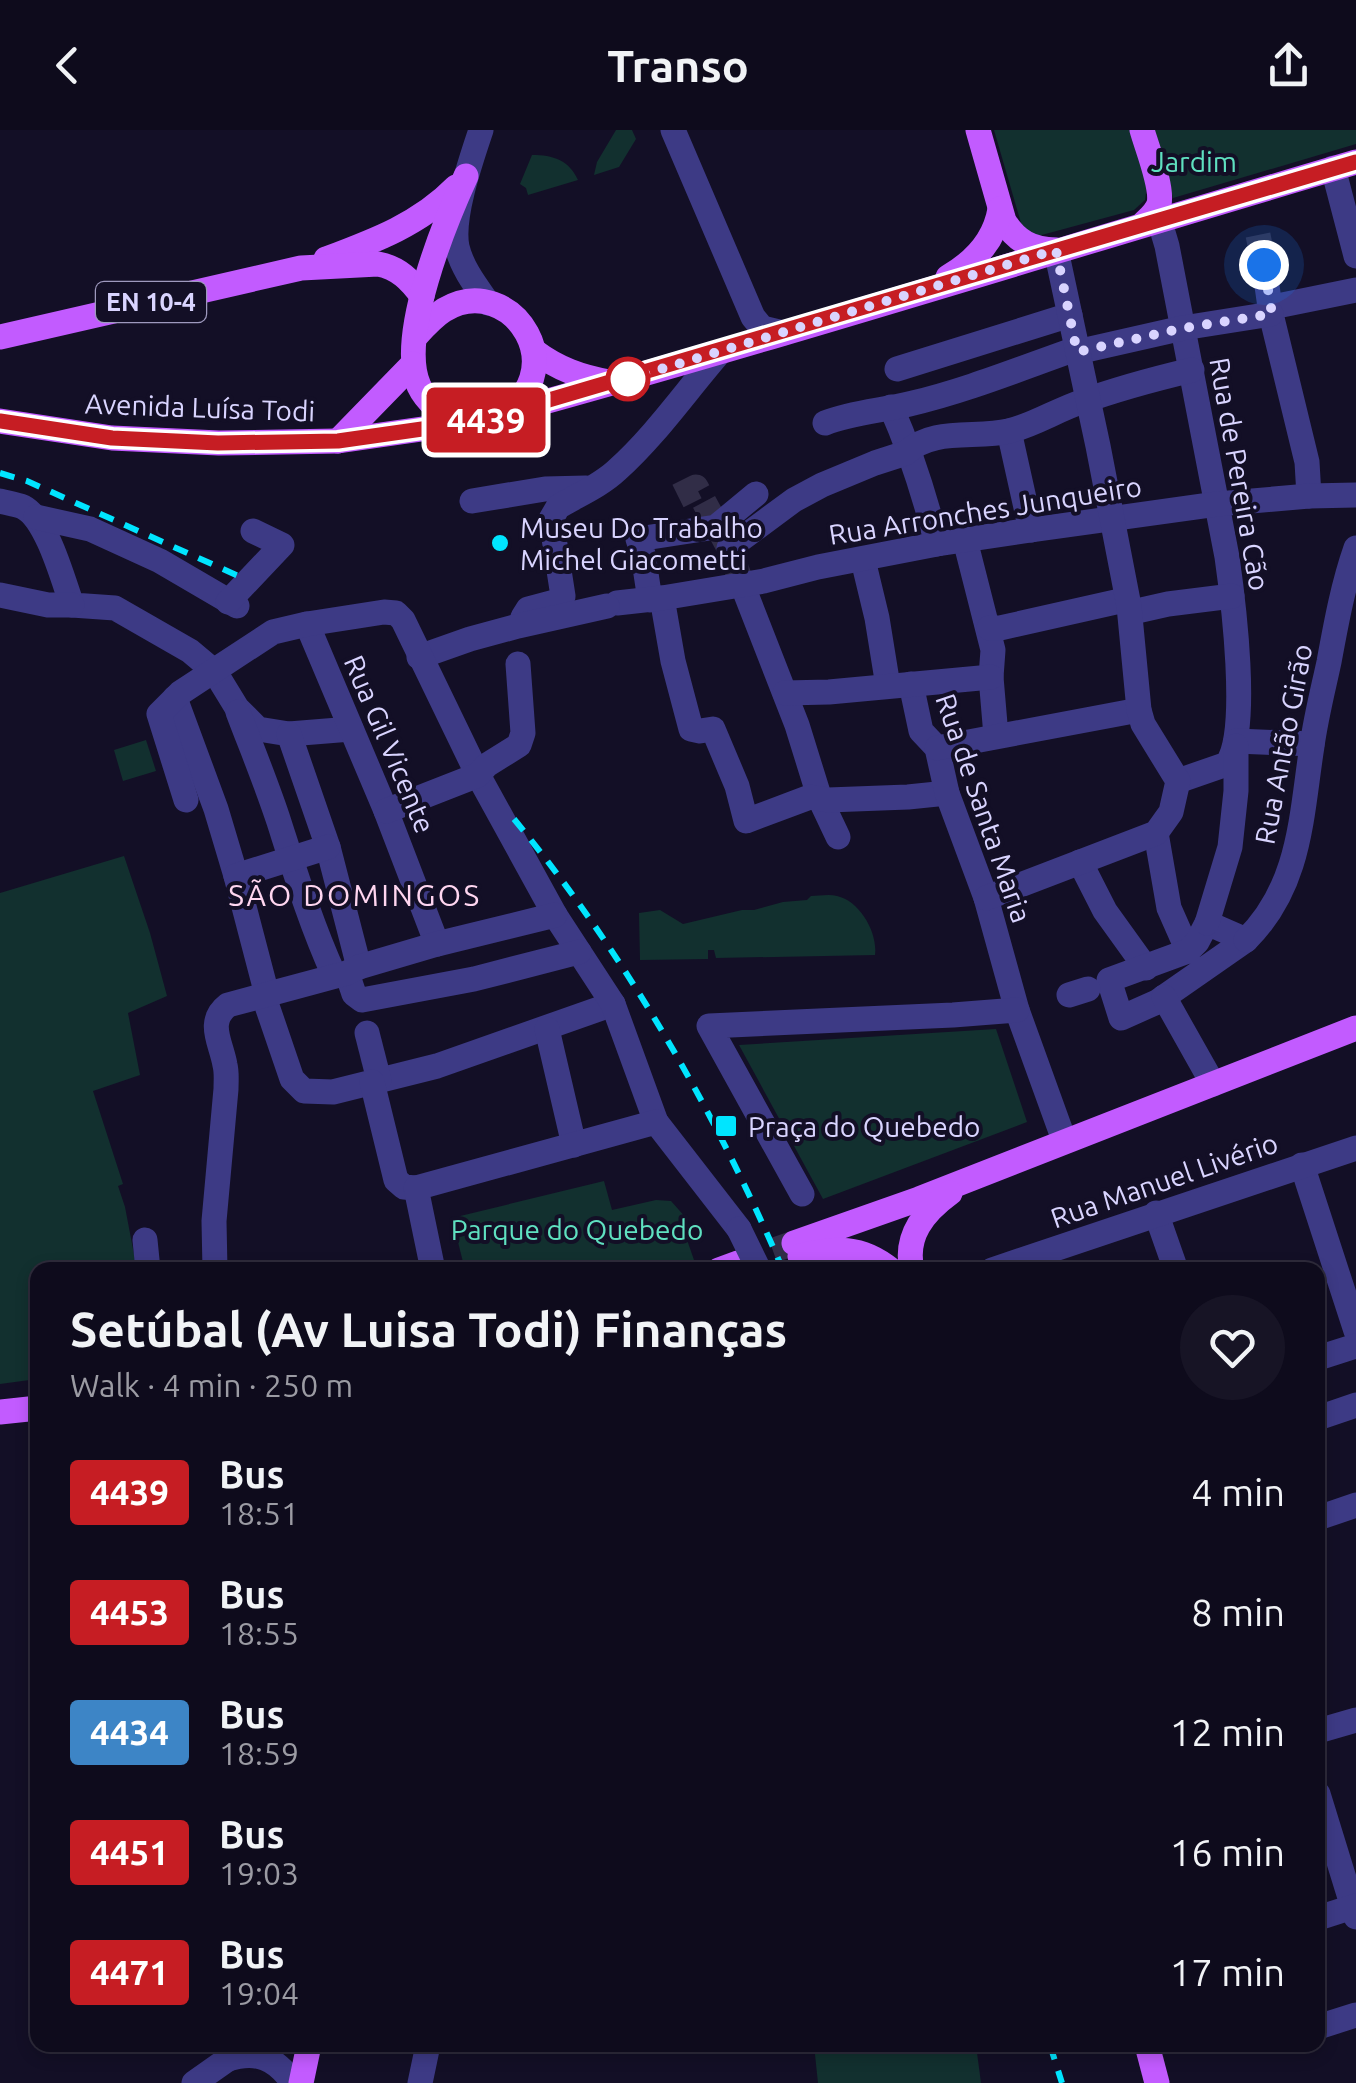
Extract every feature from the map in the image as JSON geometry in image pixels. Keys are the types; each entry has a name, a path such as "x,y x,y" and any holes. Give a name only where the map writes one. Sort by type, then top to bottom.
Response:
{"main road":[{"path":"978,130 1004,221 1016,238 1035,248 1056,250"},
{"path":"1142,130 1159,190 1160,203 1151,221"},
{"path":"466,176 446,219 422,296 413,364 427,400 458,423 492,419 1344,165"},
{"name":"EN 10-4","path":"0,337 302,268 416,220 439,205 466,176"},
{"path":"922,292 978,254 998,223 1000,209"},
{"name":"EN 10-4","path":"302,268 389,266 406,276 422,296"},
{"path":"416,336 447,308 468,301 488,302 505,309 528,334 535,369 530,386 508,412"},
{"path":"534,352 563,370 614,383"},
{"name":"Avenida Luísa Todi","path":"338,441 413,364"},
{"name":"Avenida Luísa Todi","path":"0,421 112,438 218,443 338,441 458,423"},
{"path":"881,1262 844,1249 797,1250 1064,1140 1356,1028"},
{"path":"911,1262 910,1248 919,1222 946,1195 970,1179"},
{"path":"0,1412 30,1409"},
{"path":"301,2083 307,2052"},
{"path":"1150,2052 1158,2083"}],"street":[{"path":"481,130 466,176 456,242 471,280 488,302"},
{"path":"673,130 753,317 762,328 783,333"},
{"path":"1344,165 1356,256"},
{"name":"Rua de Pereira Cão","path":"1151,221 1167,246 1217,504 1232,596 1239,706 1230,848 1207,923 1188,951"},
{"path":"986,898 1160,829 1171,812 1178,781 1139,710 1129,606 1056,250"},
{"path":"1264,265 1306,462 1309,496"},
{"path":"826,423 978,384 1073,350 1356,290"},
{"path":"897,369 1070,315"},
{"path":"523,617 528,609 558,602 563,596 551,519 558,507 596,487 616,471 648,439 720,352"},
{"path":"947,793 810,798 746,821 713,729 691,729 672,662 632,602 643,554 638,539 722,537 837,478 906,453 914,445 947,436 1009,431 1087,400 1192,370"},
{"path":"891,406 910,449 937,544"},
{"path":"1009,431 1031,530"},
{"path":"472,502 546,490 596,487"},
{"path":"722,537 756,494"},
{"name":"Rua Arronches Junqueiro","path":"419,657 518,626 937,544 1217,504 1356,495"},
{"path":"0,501 24,508 36,517 72,605"},
{"path":"36,517 90,529 160,561 233,604 282,545 253,531"},
{"path":"965,540 991,639 996,736"},
{"name":"Rua Antão Girão","path":"1146,968 1092,987 1120,1018 1164,997 1246,940 1278,900 1298,846 1312,744 1349,602 1356,548"},
{"name":"Rua de Santa Maria","path":"863,560 877,618 900,685 921,731 936,748 947,793 986,898 1017,1010"},
{"path":"742,584 797,724 820,799 838,837"},
{"path":"0,595 48,605 115,608 190,651 215,672 237,708 312,926 346,972"},
{"path":"991,639 1120,601 1137,611 1232,596"},
{"path":"186,800 160,714 175,698 273,632 396,613 555,916 613,1004 656,1122 739,1229 739,1262"},
{"name":"Rua Gil Vicente","path":"307,624 438,944"},
{"path":"386,811 478,775 487,764 520,744 523,734 518,664"},
{"path":"785,693 991,676"},
{"path":"175,698 236,876 265,987 264,997 292,1078 304,1091 333,1092 437,1066 613,1004"},
{"path":"237,708 258,729 290,734 351,730"},
{"path":"936,748 1139,710"},
{"path":"290,734 328,847 346,972 354,994 362,1000 474,979 578,952"},
{"path":"1178,781 1227,764 1236,742 1312,744"},
{"path":"1080,862 1105,911 1146,968 1188,951 1169,908 1160,829"},
{"path":"236,876 328,847"},
{"path":"214,1262 226,1090 226,1068 214,1022 220,1012 228,1005 438,944 555,916"},
{"path":"1207,923 1246,940"},
{"path":"1164,997 1213,1084"},
{"path":"802,1194 709,1026 1017,1010 1064,1140"},
{"path":"547,1029 574,1145"},
{"path":"367,1033 396,1180 404,1187 416,1188 656,1122"},
{"name":"Rua Manuel Livério","path":"1015,1262 1356,1148"},
{"path":"1302,1165 1356,1331"},
{"path":"416,1188 431,1262"},
{"path":"1156,1213 1173,1262"},
{"path":"145,1240 147,1262"},
{"path":"1325,1356 1356,1346"},
{"path":"1325,1416 1356,1405"},
{"path":"1325,1515 1356,1504"},
{"path":"1325,1729 1356,1720"},
{"path":"1325,1816 1355,1910 1325,1916"},
{"path":"1325,2025 1356,2014"},
{"path":"194,2083 234,2052 254,2054 273,2062 293,2083"},
{"path":"420,2083 427,2052"}],"green space":[{"path":"616,130 632,130 636,139 619,167 594,175 597,162"},
{"path":"994,130 1131,130 1147,186 1145,200 1134,210 1038,236 1025,230"},
{"name":"Jardim","path":"1153,130 1356,130 1356,144 1173,198"},
{"path":"532,155 560,160 578,180 528,195 520,184"},
{"path":"146,740 156,771 123,781 114,750"},
{"path":"124,856 167,996 128,1013 140,1075 93,1091 123,1184 118,1186 135,1262 30,1262 30,1380 0,1384 0,893"},
{"path":"811,896 837,896 853,904 874,937 875,955 716,958 714,950 708,950 708,959 640,960 639,913 660,910 683,924 807,900"},
{"path":"996,1029 1027,1122 823,1199 739,1045"},
{"name":"Parque do Quebedo","path":"604,1181 612,1210 656,1200 671,1201 687,1219 685,1234 694,1260 463,1262 452,1218"},
{"path":"815,2052 977,2052 981,2083 818,2083"}],"tunnel":[{"path":"1258,235 1264,265"},
{"path":"678,496 696,487 729,548 742,584"},
{"path":"741,1262 794,1243"}],"railway":[{"path":"0,473 27,481 243,578"},
{"path":"514,819 593,924 664,1035 727,1151 779,1262"},
{"path":"1052,2052 1062,2083"}],"bus line":[{"name":"4439","path":"0,421 112,438 218,443 338,441 492,419 1356,162"}],"place":[{"name":"Museu Do Trabalho Michel Giacometti","path":"500,543"},
{"name":"Praça do Quebedo","path":"726,1126"}],"district":[{"name":"SÃO DOMINGOS","path":"355,895"}],"route":[{"path":"628,379 1056,250 1077,352 1184,328 1272,314 1264,265"}]}
